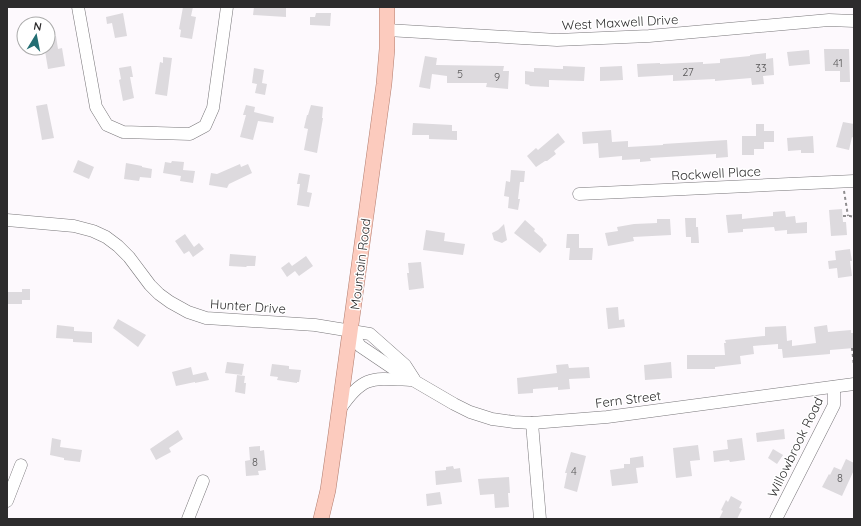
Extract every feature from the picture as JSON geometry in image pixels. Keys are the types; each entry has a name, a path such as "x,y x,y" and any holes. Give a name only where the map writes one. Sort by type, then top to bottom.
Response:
{"main road":[{"name":"Mountain Road","path":"321,519 328,490 340,409 384,84 387,7"}],"street":[{"path":"78,7 96,107 107,125 123,132 190,134 205,126 213,108 227,7"},
{"name":"West Maxwell Drive","path":"387,30 557,40 649,36 829,20 854,21"},
{"name":"Rockwell Place","path":"579,194 854,181"},
{"name":"Hunter Drive","path":"7,220 74,226 93,231 106,237 129,256 150,285 159,294 188,312 206,318 315,325 351,331"},
{"name":"Fern Street","path":"351,331 370,334 405,365 414,380 470,412 492,419 514,422 532,423 607,417 854,384"},
{"path":"340,409 357,389 370,380 386,378 414,380"},
{"name":"Willowbrook Road","path":"776,519 834,405 834,387"},
{"path":"532,423 540,519"},
{"path":"7,501 21,465"},
{"path":"188,519 203,481"}],"path":[{"path":"844,190 848,216"},
{"path":"843,216 854,217"},
{"path":"852,348 854,366"}],"building":[{"path":"183,7 193,7 191,16 196,17 192,39 180,37 181,30 179,29"},
{"path":"254,7 286,7 286,17 253,15"},
{"path":"123,13 127,36 115,38 112,23 107,24 106,17"},
{"path":"316,13 331,13 330,26 310,25 310,17 315,17"},
{"path":"56,36 58,49 62,48 65,66 48,69 46,56 56,56"},
{"path":"824,49 849,49 850,82 840,82 840,71 825,71"},
{"path":"809,50 810,64 789,66 787,52"},
{"path":"766,53 766,59 773,58 774,75 763,76 764,84 752,85 751,78 715,81 715,79 673,81 673,75 638,77 637,64 703,62 703,64 720,63 720,59"},
{"path":"425,56 437,58 436,65 504,66 503,71 509,71 508,89 486,87 487,83 447,83 447,76 432,74 430,89 419,87"},
{"path":"163,57 172,58 167,96 155,94 160,62 163,63"},
{"path":"131,66 133,77 130,77 134,98 123,101 119,80 121,79 119,68"},
{"path":"563,66 585,67 584,81 549,80 549,87 529,86 530,85 525,84 525,71 534,72 534,68 563,69"},
{"path":"622,66 623,80 600,81 600,67"},
{"path":"254,68 264,70 262,83 267,84 265,95 255,93 257,84 252,83"},
{"path":"47,104 54,138 42,140 36,106"},
{"path":"246,105 255,107 254,112 274,117 273,123 258,121 253,140 240,137 246,115 243,115"},
{"path":"311,105 323,107 323,118 317,153 304,150 308,129 304,128"},
{"path":"843,122 854,124 854,138 852,137 849,150 836,147"},
{"path":"413,123 452,125 452,131 457,131 457,140 429,139 429,135 412,135"},
{"path":"756,124 764,124 764,131 774,131 774,142 764,142 764,149 754,149 754,155 742,155 742,136 756,136"},
{"path":"611,130 612,142 628,141 628,147 727,140 728,157 716,158 716,154 650,158 651,161 640,162 640,159 622,160 622,156 599,158 598,143 583,144 582,132"},
{"path":"558,133 565,142 554,151 556,154 536,167 527,156 536,148 538,150"},
{"path":"813,136 814,153 801,153 801,150 788,151 787,138"},
{"path":"78,160 94,167 89,179 73,172"},
{"path":"172,161 184,162 183,170 195,171 193,183 180,181 181,176 163,173 165,162 171,163"},
{"path":"126,163 152,169 151,178 140,177 139,181 124,179"},
{"path":"240,164 241,167 248,164 252,173 229,184 227,188 209,185 211,173 217,174"},
{"path":"511,170 525,171 524,182 520,182 518,199 520,199 518,210 508,208 509,197 504,196 506,181 510,182"},
{"path":"299,173 310,175 307,192 312,193 309,207 297,205 300,184 297,184"},
{"path":"842,209 843,222 846,222 847,235 831,236 829,210"},
{"path":"785,211 786,217 795,216 796,223 807,222 807,233 787,234 787,230 775,231 774,227 743,229 743,232 728,233 726,215 742,214 742,219 773,216 773,212"},
{"path":"685,218 696,218 699,243 691,243 691,237 686,237"},
{"path":"657,219 670,219 671,235 633,237 634,241 608,246 605,233 618,231 617,227 634,224 657,223"},
{"path":"525,220 535,229 534,231 547,245 540,253 514,233"},
{"path":"504,224 507,240 502,243 494,240 492,233"},
{"path":"426,230 445,233 444,241 465,244 463,255 423,250"},
{"path":"185,234 194,247 199,243 204,249 193,257 189,251 184,254 175,241"},
{"path":"567,234 579,234 579,248 593,248 592,260 569,260 570,248 566,248"},
{"path":"850,249 852,276 838,278 837,268 829,269 828,261 836,260 835,251"},
{"path":"230,254 256,256 255,266 229,266"},
{"path":"306,256 313,266 299,276 295,271 287,277 281,268 289,262 292,266"},
{"path":"421,262 424,288 409,290 407,273 409,273 408,263"},
{"path":"22,289 30,289 30,300 22,300 22,304 7,304 7,292 22,292"},
{"path":"618,307 619,320 624,319 625,327 608,329 606,308"},
{"path":"118,319 146,335 138,347 113,328"},
{"path":"57,325 74,327 74,331 92,332 92,343 73,342 73,339 56,338"},
{"path":"827,325 828,332 851,330 851,333 854,333 854,348 830,350 830,354 783,358 782,349 778,349 778,344 753,346 754,354 740,356 741,364 715,367 715,369 687,369 687,355 725,355 725,340 765,336 765,327 786,326 787,341 792,340 792,346 816,343 814,327"},
{"path":"227,362 244,364 242,375 225,373"},
{"path":"671,362 672,378 645,380 644,365"},
{"path":"272,364 289,366 289,369 301,370 299,382 277,380 278,377 270,376"},
{"path":"568,364 569,368 589,367 590,378 569,379 570,389 558,390 558,387 533,389 533,393 518,394 517,378 557,373 556,365"},
{"path":"191,367 193,375 206,372 209,380 176,386 172,372"},
{"path":"237,375 245,376 245,394 235,392"},
{"path":"784,429 785,439 757,442 756,433"},
{"path":"178,430 183,439 169,448 171,452 156,460 150,449"},
{"path":"52,438 61,440 60,447 82,450 80,462 64,460 64,458 50,455"},
{"path":"742,438 745,460 714,462 713,451 728,449 727,440"},
{"path":"698,445 700,460 690,461 692,476 676,478 673,448"},
{"path":"260,446 260,451 264,450 266,470 258,471 259,475 246,476 245,461 250,460 249,447"},
{"path":"773,449 783,455 777,464 768,458"},
{"path":"571,452 586,456 577,492 564,488 567,473 565,473"},
{"path":"643,456 644,467 636,468 638,483 612,486 610,470 624,468 624,464 630,464 630,458"},
{"path":"846,459 854,463 854,470 842,496 822,487 834,467 841,470"},
{"path":"453,466 454,469 460,468 462,482 436,485 435,471 446,470 446,467"},
{"path":"509,477 509,507 495,508 494,494 480,495 478,479"},
{"path":"440,492 442,504 427,506 426,494"},
{"path":"731,496 742,502 739,508 742,509 737,519 719,519 723,511 721,510 726,500 728,502"}]}
